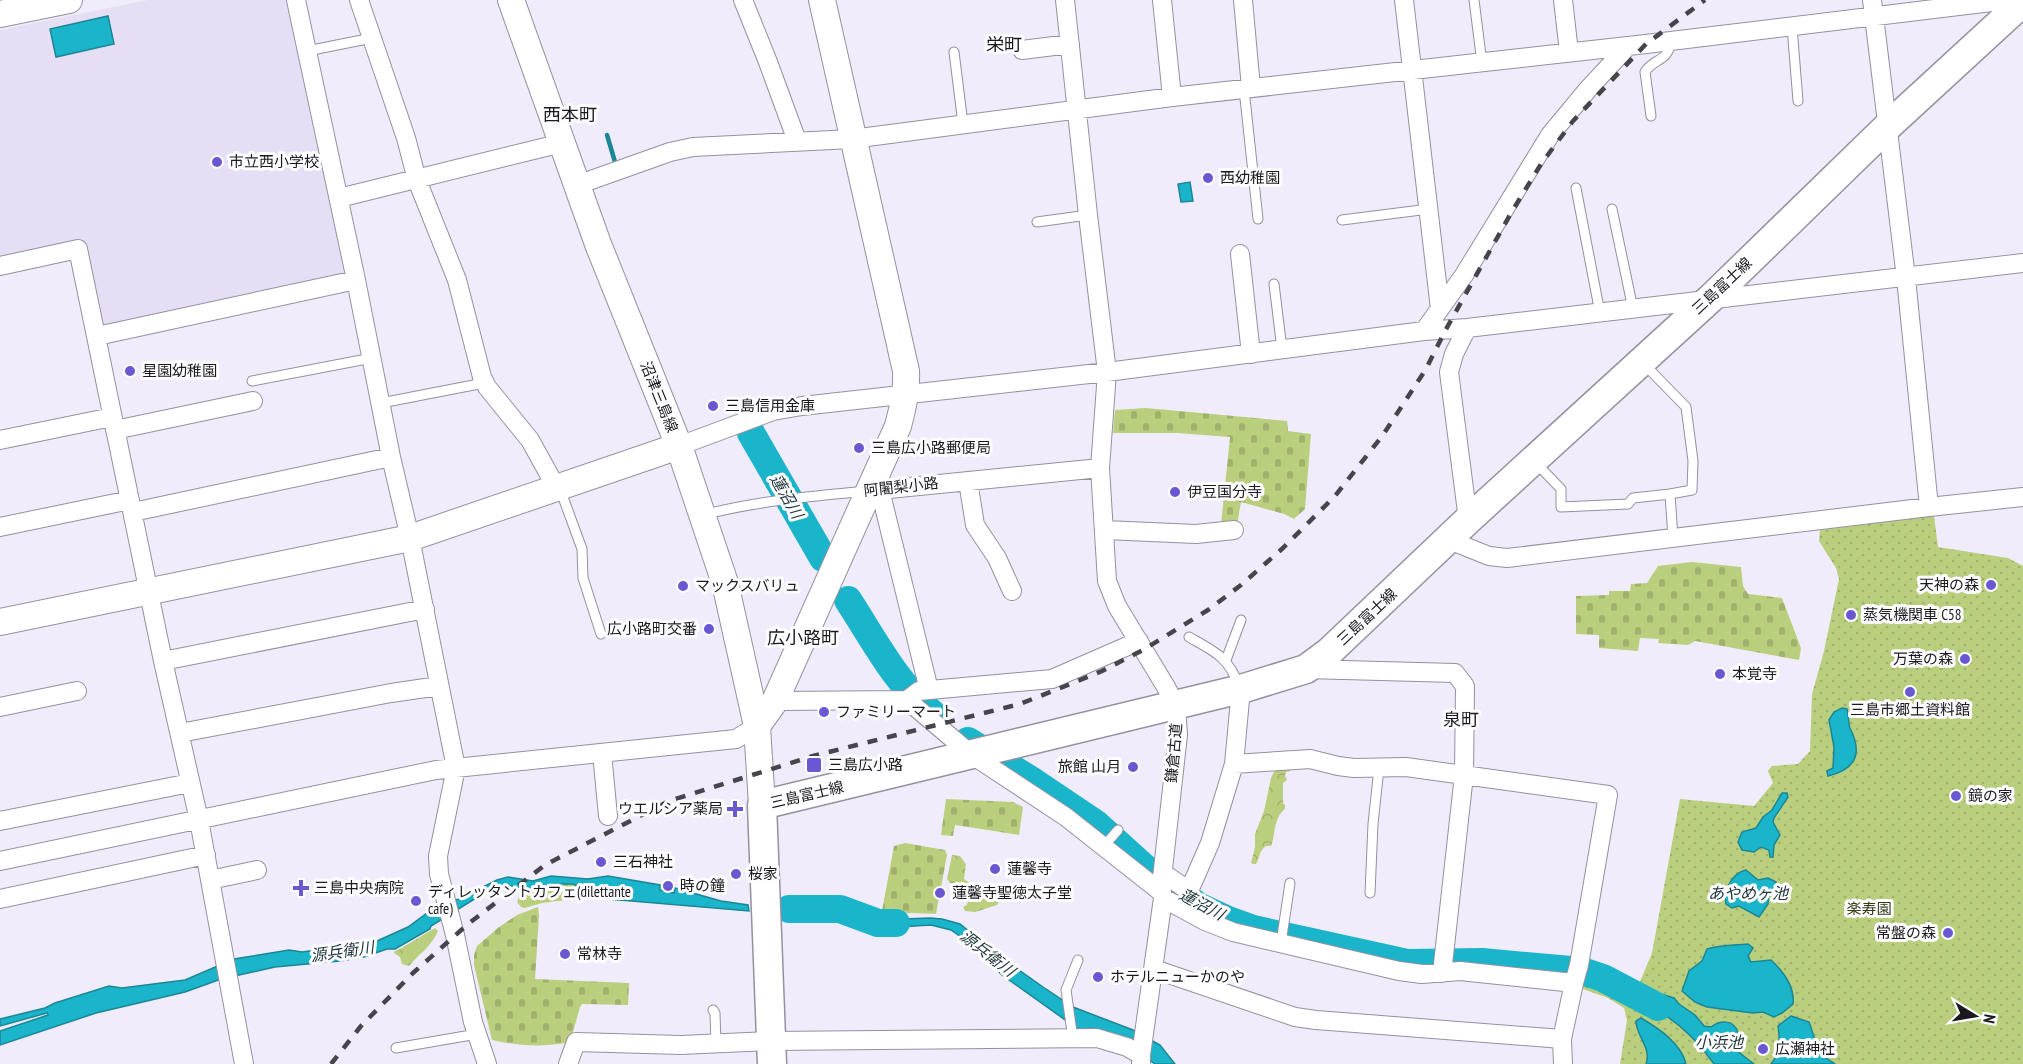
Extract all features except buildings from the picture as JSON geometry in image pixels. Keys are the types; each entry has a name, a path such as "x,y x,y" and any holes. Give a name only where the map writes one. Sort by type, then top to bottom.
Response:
{"main road":[{"name":"三島富士線","path":"771,1053 762,806 1176,706 1306,669 1329,652 1710,298 1887,127 2023,2"}],"street":[{"path":"0,14 30,4 69,0"},
{"path":"296,0 339,198 391,458 411,538 456,768 438,856 439,874 477,1034 487,1064"},
{"path":"359,0 406,138 417,180 457,280 484,383 535,447 558,487"},
{"name":"沼津三島線","path":"511,0 614,286 679,446 725,583 757,726 762,806"},
{"path":"743,0 796,141"},
{"path":"0,861 436,770 736,739 757,726 775,701 874,490 898,426 905,393 906,371 822,0"},
{"name":"鎌倉古道","path":"1065,0 1107,372 1100,468 1109,588 1176,706 1178,735 1154,969 1141,1058"},
{"path":"1162,0 1173,97"},
{"path":"1243,0 1247,89"},
{"path":"1404,0 1440,309"},
{"path":"1563,0 1569,52"},
{"path":"577,185 670,152 693,147 852,139 1173,97 1792,27 1873,9 2008,0"},
{"path":"1873,9 1906,278 1929,507"},
{"path":"1022,50 1070,44"},
{"path":"1424,332 1464,275 1550,135 1628,46"},
{"path":"339,198 562,143"},
{"path":"0,266 78,249 113,423 199,820 244,1064"},
{"path":"1240,254 1251,354"},
{"path":"0,622 411,538 679,446 773,411 905,393 1107,372 1424,332 2023,263"},
{"path":"97,336 356,280"},
{"path":"1467,328 1454,354 1449,372 1459,530 1488,556 1507,558 2023,497"},
{"path":"0,440 253,402"},
{"path":"0,527 131,506 391,458"},
{"name":"阿闍梨小路","path":"874,490 1100,468"},
{"path":"968,481 975,525 997,558 1011,591"},
{"path":"874,490 916,694 982,753 1066,817 1162,885 1220,917 1233,932 1281,937 1399,971 1422,974 1442,966 1460,971 1577,975"},
{"path":"1104,530 1196,534 1234,530"},
{"path":"164,661 424,609"},
{"path":"775,701 916,694 1053,679 1139,641"},
{"path":"1306,669 1455,673 1465,686 1464,775 1442,966"},
{"path":"180,733 439,686"},
{"path":"1162,885 1190,891 1210,843 1233,764 1241,689"},
{"path":"0,707 77,692"},
{"path":"602,753 609,816"},
{"path":"1233,764 1305,759 1338,766 1406,767 1608,795 1577,975 1562,1039 1563,1064"},
{"path":"0,821 190,783"},
{"path":"0,899 206,855"},
{"path":"210,880 257,870"},
{"path":"1154,969 1295,1017 1562,1039"},
{"path":"568,1064 576,1042 716,1044 771,1053 1073,1034 1127,1047 1141,1058"}],"lane":[{"path":"1474,0 1482,63"},
{"path":"1792,27 1798,101"},
{"path":"308,51 372,38"},
{"path":"1651,116 1646,68 1662,59 1670,51 1671,41"},
{"path":"954,52 963,124"},
{"path":"1247,89 1258,219"},
{"path":"1576,188 1600,313"},
{"path":"1342,220 1428,209"},
{"path":"1612,209 1633,309"},
{"path":"1037,222 1088,215"},
{"path":"1274,284 1282,350"},
{"path":"252,381 372,358"},
{"path":"1534,460 1561,489 1562,507 1628,504 1633,498 1692,490 1693,461 1686,407 1642,361"},
{"path":"381,404 484,383"},
{"path":"558,487 582,549 583,578 601,634"},
{"name":"阿闍梨小路","path":"703,515 789,498 874,490"},
{"path":"1670,494 1673,538"},
{"path":"1226,660 1241,620"},
{"path":"1189,637 1215,651 1226,660 1233,669 1241,689"},
{"path":"1370,893 1379,768"},
{"path":"1106,844 1117,831"},
{"path":"1281,937 1290,883"},
{"path":"1073,1034 1066,990 1078,960"},
{"path":"712,1010 715,1013 716,1044"},
{"path":"396,1048 477,1034"}],"shaded area":[{"path":"148,0 287,0 347,275 102,327 83,242 0,259 0,30"}],"green space":[{"path":"1146,408 1287,421 1288,431 1311,434 1305,509 1294,519 1241,502 1237,525 1221,525 1230,437 1177,433 1113,433 1115,410"},
{"name":"楽寿園","path":"1934,516 1938,547 2008,558 2023,566 2023,1064 1620,1064 1627,1020 1624,1008 1608,998 1580,988 1586,964 1637,989 1652,953 1680,799 1754,806 1773,783 1768,771 1772,766 1798,764 1810,751 1812,694 1824,651 1839,579 1836,568 1819,541 1820,530"},
{"path":"1692,562 1741,567 1743,586 1748,594 1782,598 1801,648 1799,660 1695,641 1688,645 1658,643 1659,639 1640,638 1638,651 1599,648 1599,635 1576,634 1576,596 1609,595 1609,591 1630,591 1631,584 1647,583 1658,566"},
{"path":"1289,768 1290,771 1286,772 1285,776 1287,780 1283,783 1285,809 1278,817 1273,841 1271,846 1266,846 1261,852 1256,864 1253,864 1251,863 1255,834 1264,811 1271,778 1279,769"},
{"path":"946,799 1013,802 1023,807 1019,835 955,825 953,836 941,835"},
{"path":"905,843 945,850 947,855 936,914 911,913 881,916 894,846"},
{"path":"952,855 960,856 966,864 964,879 997,899 999,902 997,905 975,912 965,911 963,907 967,905 968,892 960,885 950,883 947,879"},
{"path":"572,883 599,894 579,894 566,900 525,908 517,902 520,895 533,887"},
{"path":"538,907 535,979 629,983 628,1005 582,1004 573,1032 566,1043 529,1045 492,1040 474,965 477,946 517,915"},
{"path":"435,928 438,931 429,946 409,966 402,964 400,957 394,953 395,951"}],"water":[{"path":"108,16 114,44 56,57 50,29"},
{"path":"1190,182 1193,201 1181,202 1178,184"},
{"path":"1842,708 1847,709 1856,753 1851,765 1828,776 1827,771 1833,768 1834,747 1829,720 1834,712"},
{"path":"1782,793 1787,793 1788,797 1773,822 1780,835 1774,845 1773,857 1770,857 1769,850 1761,847 1754,852 1742,850 1738,842 1742,832 1756,828 1763,817 1772,810"},
{"name":"あやめヶ池","path":"1746,870 1758,880 1768,878 1776,882 1774,889 1769,891 1768,904 1759,917 1739,906 1732,908 1726,904 1727,888 1737,875"},
{"path":"551,876 588,879 608,876 660,885 660,890 674,893 675,888 721,901 748,905 749,911 608,899 573,884 555,884 531,889 505,885 484,893 395,949 340,961 275,967 221,979 185,992 96,1013 0,1045 0,1031 48,1015 47,1013 0,1026 0,1019 45,1008 109,986 122,988 185,980 234,959 289,950 302,952 377,941 408,927 438,905 459,899 497,880 508,877 533,881"},
{"path":"859,913 876,920 930,918 960,924 998,955 1073,1007 1133,1030 1160,1045 1175,1064 1155,1064 1144,1056 1078,1029 1002,975 971,944 951,930 931,925 882,928 858,917"},
{"path":"1748,944 1753,948 1748,956 1751,962 1771,960 1784,974 1790,985 1793,1004 1782,1013 1774,1017 1763,1012 1753,1013 1707,1007 1695,1002 1682,991 1689,971 1702,961 1707,949"},
{"name":"小浜池","path":"1654,992 1674,998 1695,1015 1704,1026 1711,1027 1722,1022 1733,1025 1738,1033 1739,1052 1754,1064 1714,1064 1684,1030 1646,1004 1649,996"},
{"name":"小浜池","path":"1791,1016 1809,1022 1820,1052 1835,1064 1771,1064 1779,1046 1778,1026"},
{"path":"1641,1018 1674,1043 1686,1064 1646,1064 1647,1053 1636,1021"}],"waterway":[{"path":"607,135 615,162"},
{"name":"蓮沼川","path":"751,433 823,558"},
{"name":"蓮沼川","path":"848,600 897,676 934,715"},
{"name":"蓮沼川","path":"968,741 1095,823 1148,871 1200,907 1228,920 1253,929 1407,963 1482,962 1582,971 1603,978 1658,1007"},
{"name":"源兵衛川","path":"789,909 840,909 878,923 896,923"}],"railway":[{"path":"331,1064 361,1026 413,973 468,924 545,865 669,801 813,756 1020,704 1068,685 1143,650 1208,610 1241,585 1283,548 1335,496 1383,435 1426,369 1511,213 1541,164 1573,121 1646,44 1705,0"}],"place":[{"name":"市立西小学校","path":"217,162"},
{"name":"西幼稚園","path":"1208,178"},
{"name":"星園幼稚園","path":"130,371"},
{"name":"三島信用金庫","path":"713,406"},
{"name":"三島広小路郵便局","path":"859,448"},
{"name":"伊豆国分寺","path":"1175,492"},
{"name":"天神の森","path":"1991,585"},
{"name":"マックスバリュ","path":"683,586"},
{"name":"蒸気機関車 C58","path":"1851,615"},
{"name":"広小路町交番","path":"709,629"},
{"name":"万葉の森","path":"1965,659"},
{"name":"本覚寺","path":"1720,674"},
{"name":"三島市郷土資料館","path":"1910,692"},
{"name":"ファミリーマート","path":"824,712"},
{"name":"三島広小路","path":"814,765"},
{"name":"旅館 山月","path":"1133,767"},
{"name":"鏡の家","path":"1956,796"},
{"name":"ウエルシア薬局","path":"735,809"},
{"name":"三石神社","path":"601,862"},
{"name":"蓮馨寺","path":"995,869"},
{"name":"桜家","path":"736,874"},
{"name":"時の鐘","path":"668,886"},
{"name":"三島中央病院","path":"301,888"},
{"name":"蓮馨寺聖徳太子堂","path":"940,893"},
{"name":"ディレッタントカフェ(dilettante cafe)","path":"416,901"},
{"name":"常盤の森","path":"1948,933"},
{"name":"常林寺","path":"565,954"},
{"name":"ホテルニューかのや","path":"1098,977"},
{"name":"広瀬神社","path":"1763,1049"}],"district":[{"name":"栄町","path":"1004,45"},
{"name":"西本町","path":"570,115"},
{"name":"広小路町","path":"803,638"},
{"name":"泉町","path":"1461,720"}]}
